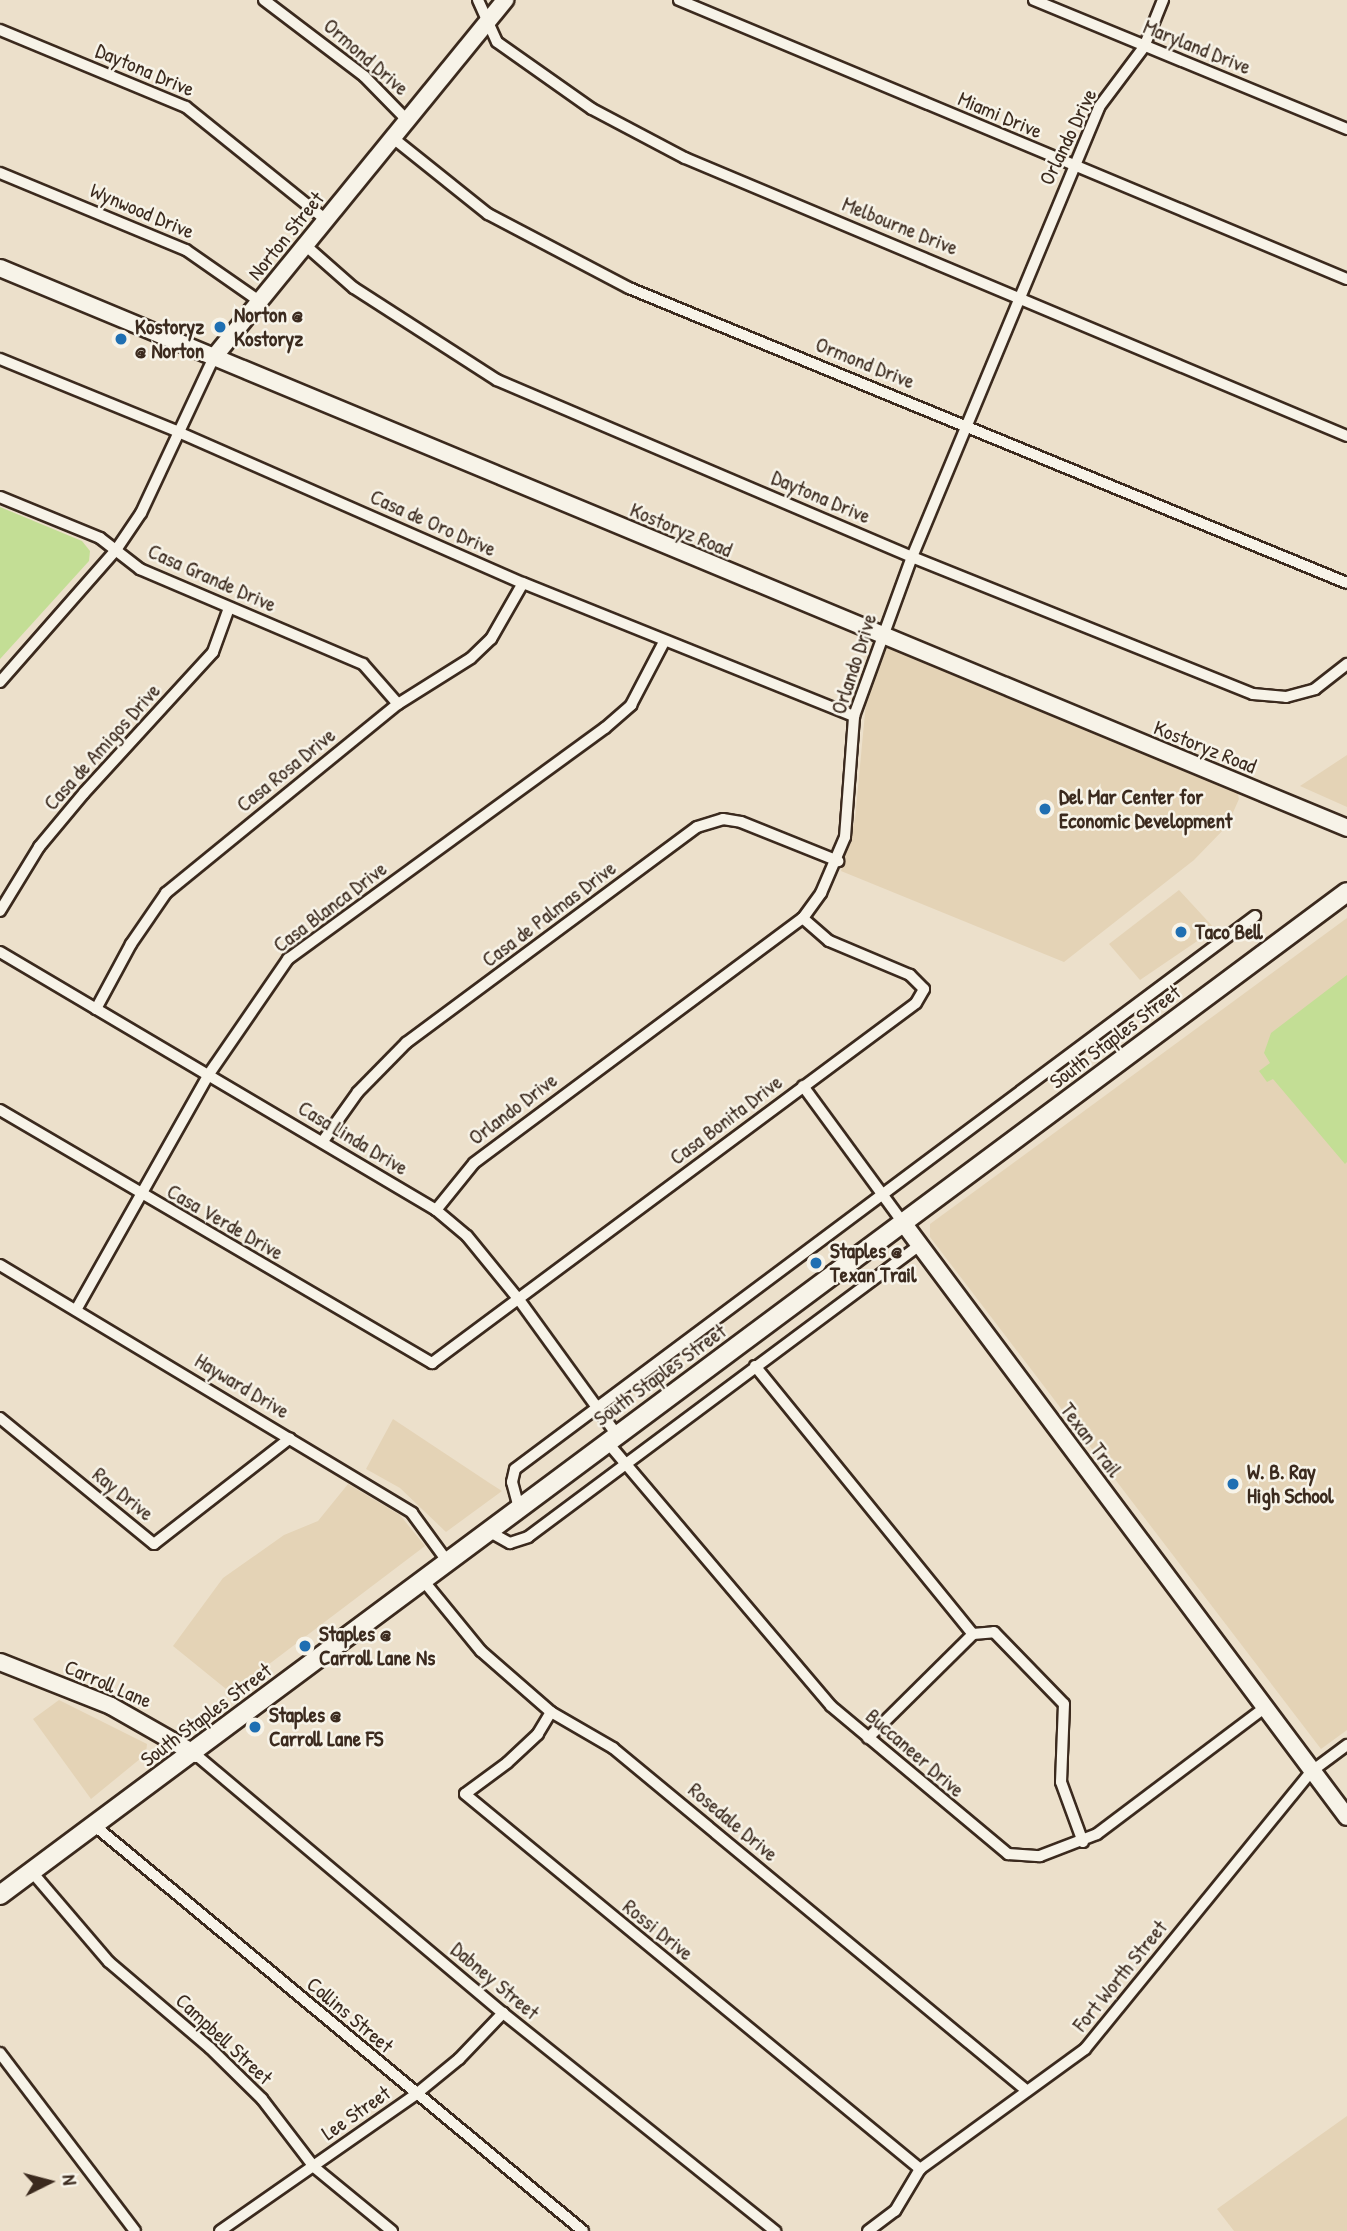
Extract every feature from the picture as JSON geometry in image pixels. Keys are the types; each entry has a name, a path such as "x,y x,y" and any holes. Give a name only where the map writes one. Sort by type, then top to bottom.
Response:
{"main road":[{"name":"Norton Street","path":"214,357 505,0"},
{"name":"Kostoryz Road","path":"0,268 1347,828"},
{"name":"South Staples Street","path":"0,1895 195,1754 446,1561 904,1224 1347,892"},
{"name":"Texan Trail","path":"904,1224 1347,1817"},
{"name":"Carroll Lane","path":"0,1662 130,1715 195,1754"}],"street":[{"name":"Ormond Drive","path":"264,0 364,76 407,120"},
{"name":"Melbourne Drive","path":"478,0 486,23 497,42 549,81 685,158 1347,436"},
{"name":"Miami Drive","path":"679,0 1347,279"},
{"name":"Maryland Drive","path":"1034,0 1347,129"},
{"name":"Orlando Drive","path":"436,1210 474,1163 803,918 838,861 851,801 853,716 881,636 1073,166 1100,107 1144,47 1163,0"},
{"name":"Daytona Drive","path":"0,30 186,107 326,220"},
{"name":"Ormond Drive","path":"393,138 488,214 560,255 629,288 1347,583"},
{"name":"Wynwood Drive","path":"0,173 186,250 260,301"},
{"name":"Daytona Drive","path":"305,245 354,288 497,380 912,557 1253,694 1286,696 1315,689 1347,664"},
{"name":"Norton Street","path":"0,682 116,550 141,513 176,430 214,357"},
{"name":"Casa de Oro Drive","path":"0,359 176,430 523,583 853,716"},
{"name":"Casa Grande Drive","path":"0,497 100,538 140,569 363,664 398,704"},
{"name":"Casa Rosa Drive","path":"96,1010 131,944 166,893 398,704 471,658 491,639 523,583"},
{"name":"Casa de Amigos Drive","path":"0,911 39,848 83,793 213,652 229,608"},
{"name":"Casa Blanca Drive","path":"76,1310 209,1074 288,959 605,728 631,705 664,642"},
{"name":"Casa de Palmas Drive","path":"323,1141 358,1092 406,1043 697,827 723,819 741,822 838,861"},
{"path":"519,1507 512,1482 515,1469 1255,916"},
{"name":"Casa Bonita Drive","path":"432,1363 520,1301 916,1003 924,989 910,975 829,941 803,918"},
{"name":"Casa Linda Drive","path":"0,952 436,1210 467,1236 520,1301 597,1408 612,1439"},
{"name":"Texan Trail","path":"803,1086 904,1224"},
{"name":"Casa Verde Drive","path":"0,1110 141,1196 432,1363"},
{"path":"488,1531 510,1543 528,1537 920,1245"},
{"name":"Hayward Drive","path":"0,1265 412,1513 446,1561"},
{"path":"755,1366 973,1634"},
{"name":"Ray Drive","path":"0,1418 154,1544 290,1438"},
{"name":"Buccaneer Drive","path":"612,1439 625,1463 831,1706 1008,1854 1040,1856 1083,1842 1264,1708"},
{"name":"Rosedale Drive","path":"422,1579 481,1651 551,1712 614,1748 1026,2091"},
{"path":"868,1738 973,1634 995,1632 1064,1704 1061,1782 1083,1842"},
{"name":"Rossi Drive","path":"551,1712 538,1734 507,1763 466,1794 920,2169"},
{"name":"Fort Worth Street","path":"869,2231 895,2211 920,2169 1085,2049 1312,1771 1347,1745"},
{"name":"Dabney Street","path":"195,1754 503,2013 775,2231"},
{"name":"Collins Street","path":"96,1826 415,2095 583,2231"},
{"name":"Campbell Street","path":"32,1872 109,1962 210,2048 262,2099 314,2167 392,2231"},
{"name":"Lee Street","path":"220,2231 415,2095 459,2059 503,2013"},
{"path":"0,2053 135,2231"}],"shaded area":[{"name":"Del Mar Center for Economic Development","path":"888,645 1237,790 1239,799 1227,826 1194,860 1064,962 841,871 855,819 867,692 881,650"},
{"path":"1347,755 1347,807 1300,786"},
{"path":"1179,890 1215,929 1140,980 1109,944"},
{"name":"W. B. Ray High School","path":"1347,918 1347,1730 1321,1749 930,1237 930,1224"},
{"path":"393,1419 502,1491 446,1532 400,1488 366,1469"},
{"path":"348,1484 400,1515 425,1546 231,1693 173,1646 223,1578 284,1535 318,1521"},
{"path":"59,1700 147,1744 146,1754 91,1799 33,1719"},
{"path":"1347,2116 1347,2231 1234,2231 1217,2209"}],"green space":[{"path":"0,507 82,541 90,551 89,561 0,659"},
{"path":"1347,975 1345,1164 1273,1079 1267,1082 1259,1071 1270,1063 1264,1053 1271,1033"}],"place":[{"name":"Norton @ Kostoryz","path":"220,327"},
{"name":"Kostoryz @ Norton","path":"121,339"},
{"name":"Del Mar Center for Economic Development","path":"1045,809"},
{"name":"Taco Bell","path":"1181,932"},
{"name":"Staples @ Texan Trail","path":"816,1263"},
{"name":"W. B. Ray High School","path":"1233,1484"},
{"name":"Staples @ Carroll Lane Ns","path":"305,1646"},
{"name":"Staples @ Carroll Lane FS","path":"255,1727"}]}
